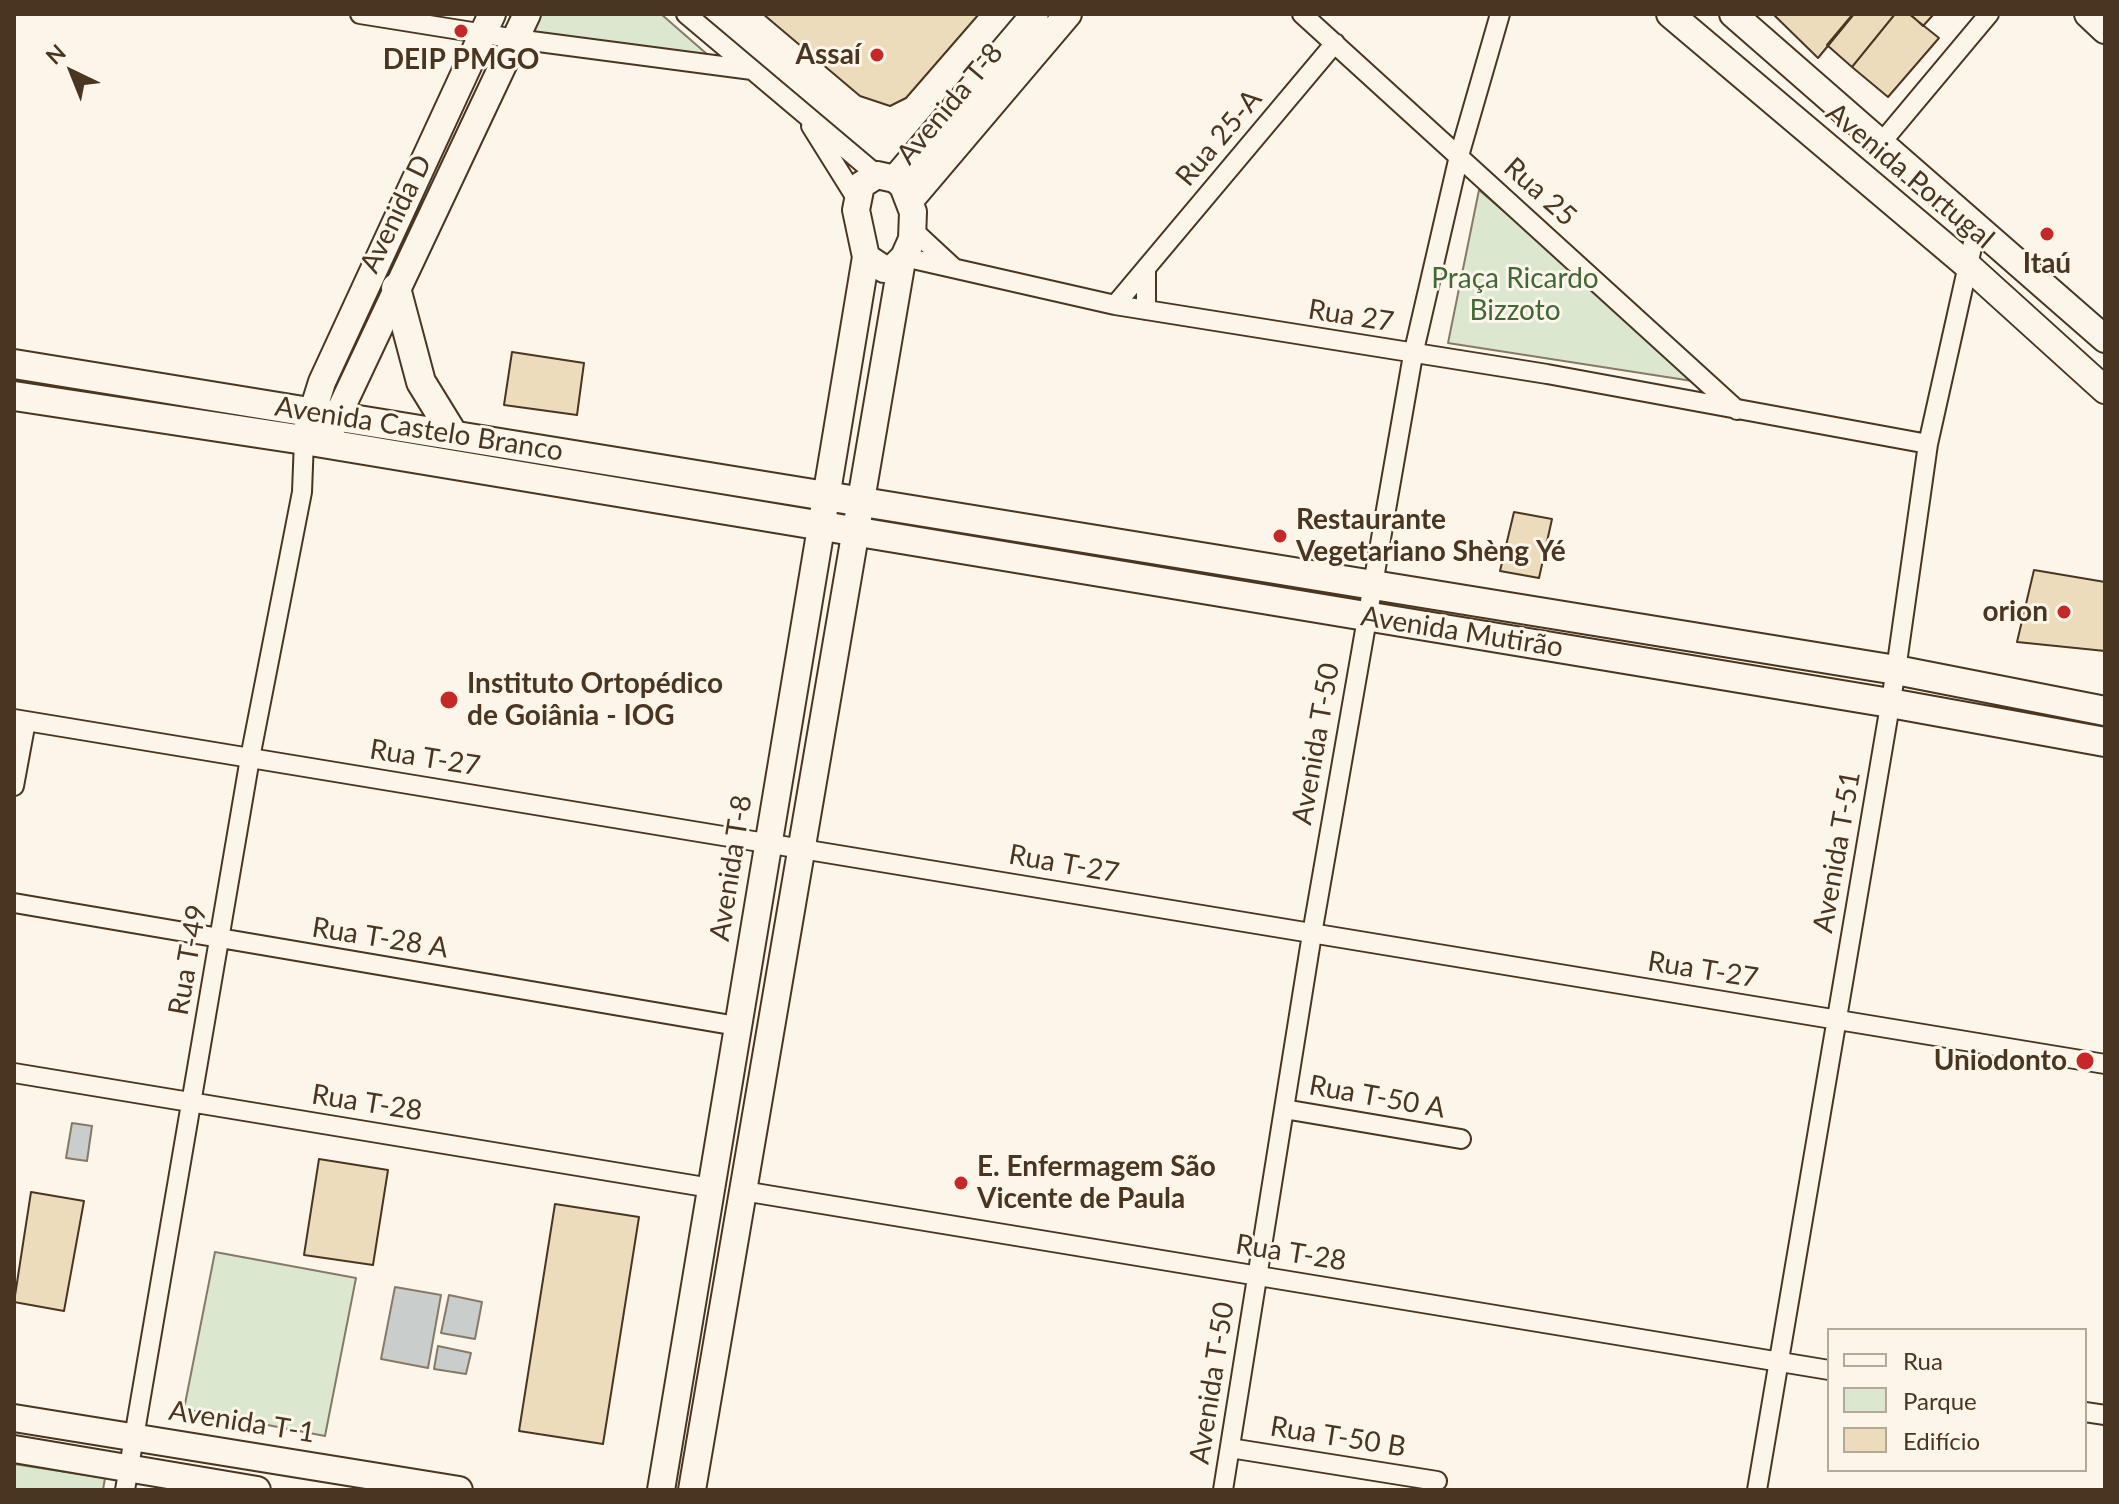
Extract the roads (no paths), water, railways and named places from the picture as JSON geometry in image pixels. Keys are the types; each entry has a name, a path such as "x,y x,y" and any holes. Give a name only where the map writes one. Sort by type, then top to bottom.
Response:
{"main road":[{"path":"396,288 421,382 453,434"},
{"name":"Avenida Castelo Branco","path":"14,364 824,495"},
{"name":"Avenida Castelo Branco","path":"14,396 314,442 819,527"},
{"name":"Avenida Mutirão","path":"824,495 1896,670 2105,711"},
{"name":"Avenida Mutirão","path":"819,527 1890,703 2105,742"}],"street":[{"path":"360,14 488,24 516,39 752,70"},
{"name":"Avenida D","path":"323,414 396,288 527,14"},
{"path":"686,14 894,184 913,230 956,270"},
{"name":"Avenida T-8","path":"894,184 1035,14"},
{"name":"Avenida T-8","path":"894,184 1068,14"},
{"name":"Rua 25","path":"1302,14 1739,412"},
{"name":"Avenida T-50","path":"1223,1490 1312,934 1413,355 1459,156 1500,14"},
{"name":"Avenida Portugal","path":"1670,14 1967,265 2105,390"},
{"name":"Avenida Portugal","path":"1733,14 2105,339"},
{"path":"1881,143 1989,14"},
{"path":"2088,14 2105,30"},
{"name":"Avenida D","path":"314,442 323,414 488,24"},
{"name":"Rua 25-A","path":"1115,305 1335,43"},
{"path":"801,110 856,198"},
{"path":"894,184 861,185 856,198 859,237 866,257 884,269 903,259"},
{"name":"Avenida T-51","path":"1757,1490 1896,670 1928,444 1977,225"},
{"path":"692,1490 860,501 903,259 913,230"},
{"name":"Avenida T-8","path":"661,1490 866,257"},
{"name":"Rua 27","path":"903,259 1115,305 1547,374 1739,412 1928,444"},
{"path":"1146,268 1146,310"},
{"name":"Rua T-49","path":"127,1479 250,758 314,442"},
{"path":"14,786 20,720"},
{"name":"Rua T-27","path":"20,720 2105,1064"},
{"name":"Rua T-28 A","path":"14,903 737,1026"},
{"name":"Rua T-28","path":"14,1073 711,1188"},
{"name":"Rua T-50 A","path":"1284,1109 1461,1139"},
{"name":"Rua T-28","path":"743,1191 1827,1370"},
{"name":"Avenida T-1","path":"14,1418 459,1490"},
{"name":"Rua T-50 B","path":"1230,1448 1437,1481"},
{"path":"14,1449 127,1479 257,1490"}],"place":[{"name":"DEIP PMGO","path":"461,31"},
{"name":"Assaí","path":"877,55"},
{"name":"Itaú","path":"2047,234"},
{"name":"Restaurante Vegetariano Shèng Yé","path":"1280,536"},
{"name":"orion","path":"2064,612"},
{"name":"Instituto Ortopédico de Goiânia - IOG","path":"449,700"},
{"name":"Uniodonto","path":"2085,1061"},
{"name":"E. Enfermagem São Vicente de Paula","path":"961,1183"}],"park label":[{"name":"Praça Ricardo Bizzoto","path":"1515,295"}]}
